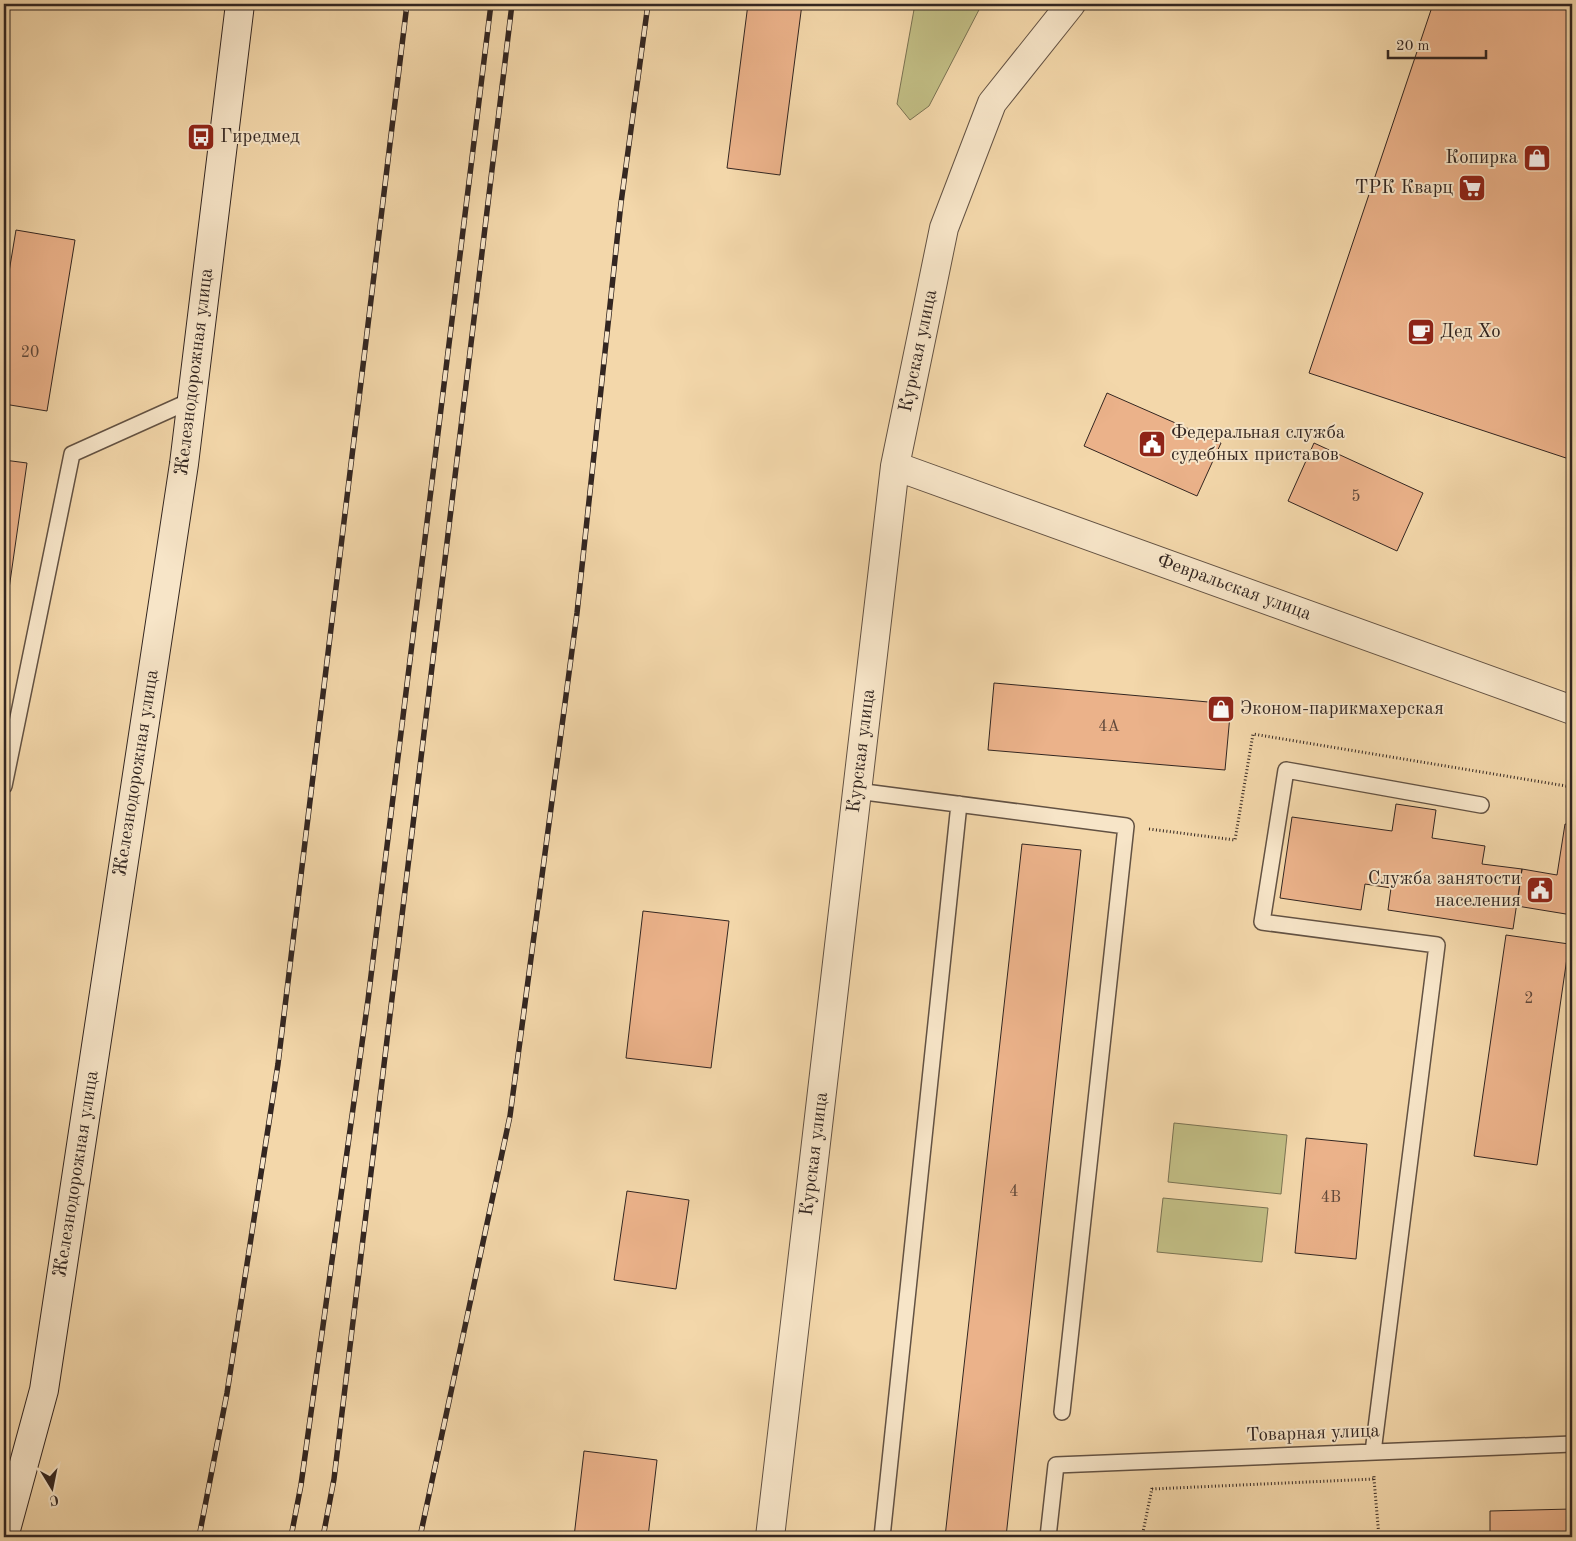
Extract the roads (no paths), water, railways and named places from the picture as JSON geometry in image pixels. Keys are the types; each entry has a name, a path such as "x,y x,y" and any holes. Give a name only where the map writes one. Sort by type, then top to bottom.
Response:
{"street":[{"name":"Железнодорожная улица","path":"4,1537 44,1390 183,473 240,4"},
{"name":"Курская улица","path":"770,1537 896,466 944,228 992,103 1071,4"},
{"name":"Февральская улица","path":"896,466 1572,710"}],"lane":[{"path":"4,786 72,454 192,400"},
{"path":"1373,1452 1437,944 1262,922 1286,770 1481,805"},
{"path":"857,791 1126,826 1062,1412"},
{"path":"882,1537 959,804"},
{"name":"Товарная улица","path":"1048,1537 1056,1465 1572,1444"}],"railway":[{"path":"199,1537 227,1393 278,1064 407,4"},
{"path":"291,1537 301,1485 368,1000 491,4"},
{"path":"323,1537 334,1479 512,4"},
{"path":"420,1537 510,1116 577,613 621,203 648,4"}],"place":[{"name":"Гиредмед","path":"201,137"},
{"name":"Копирка","path":"1537,158"},
{"name":"ТРК Кварц","path":"1472,188"},
{"name":"Дед Хо","path":"1421,332"},
{"name":"Федеральная служба судебных приставов","path":"1152,444"},
{"name":"Эконом-парикмахерская","path":"1221,709"},
{"name":"Служба занятости населения","path":"1540,890"}]}
